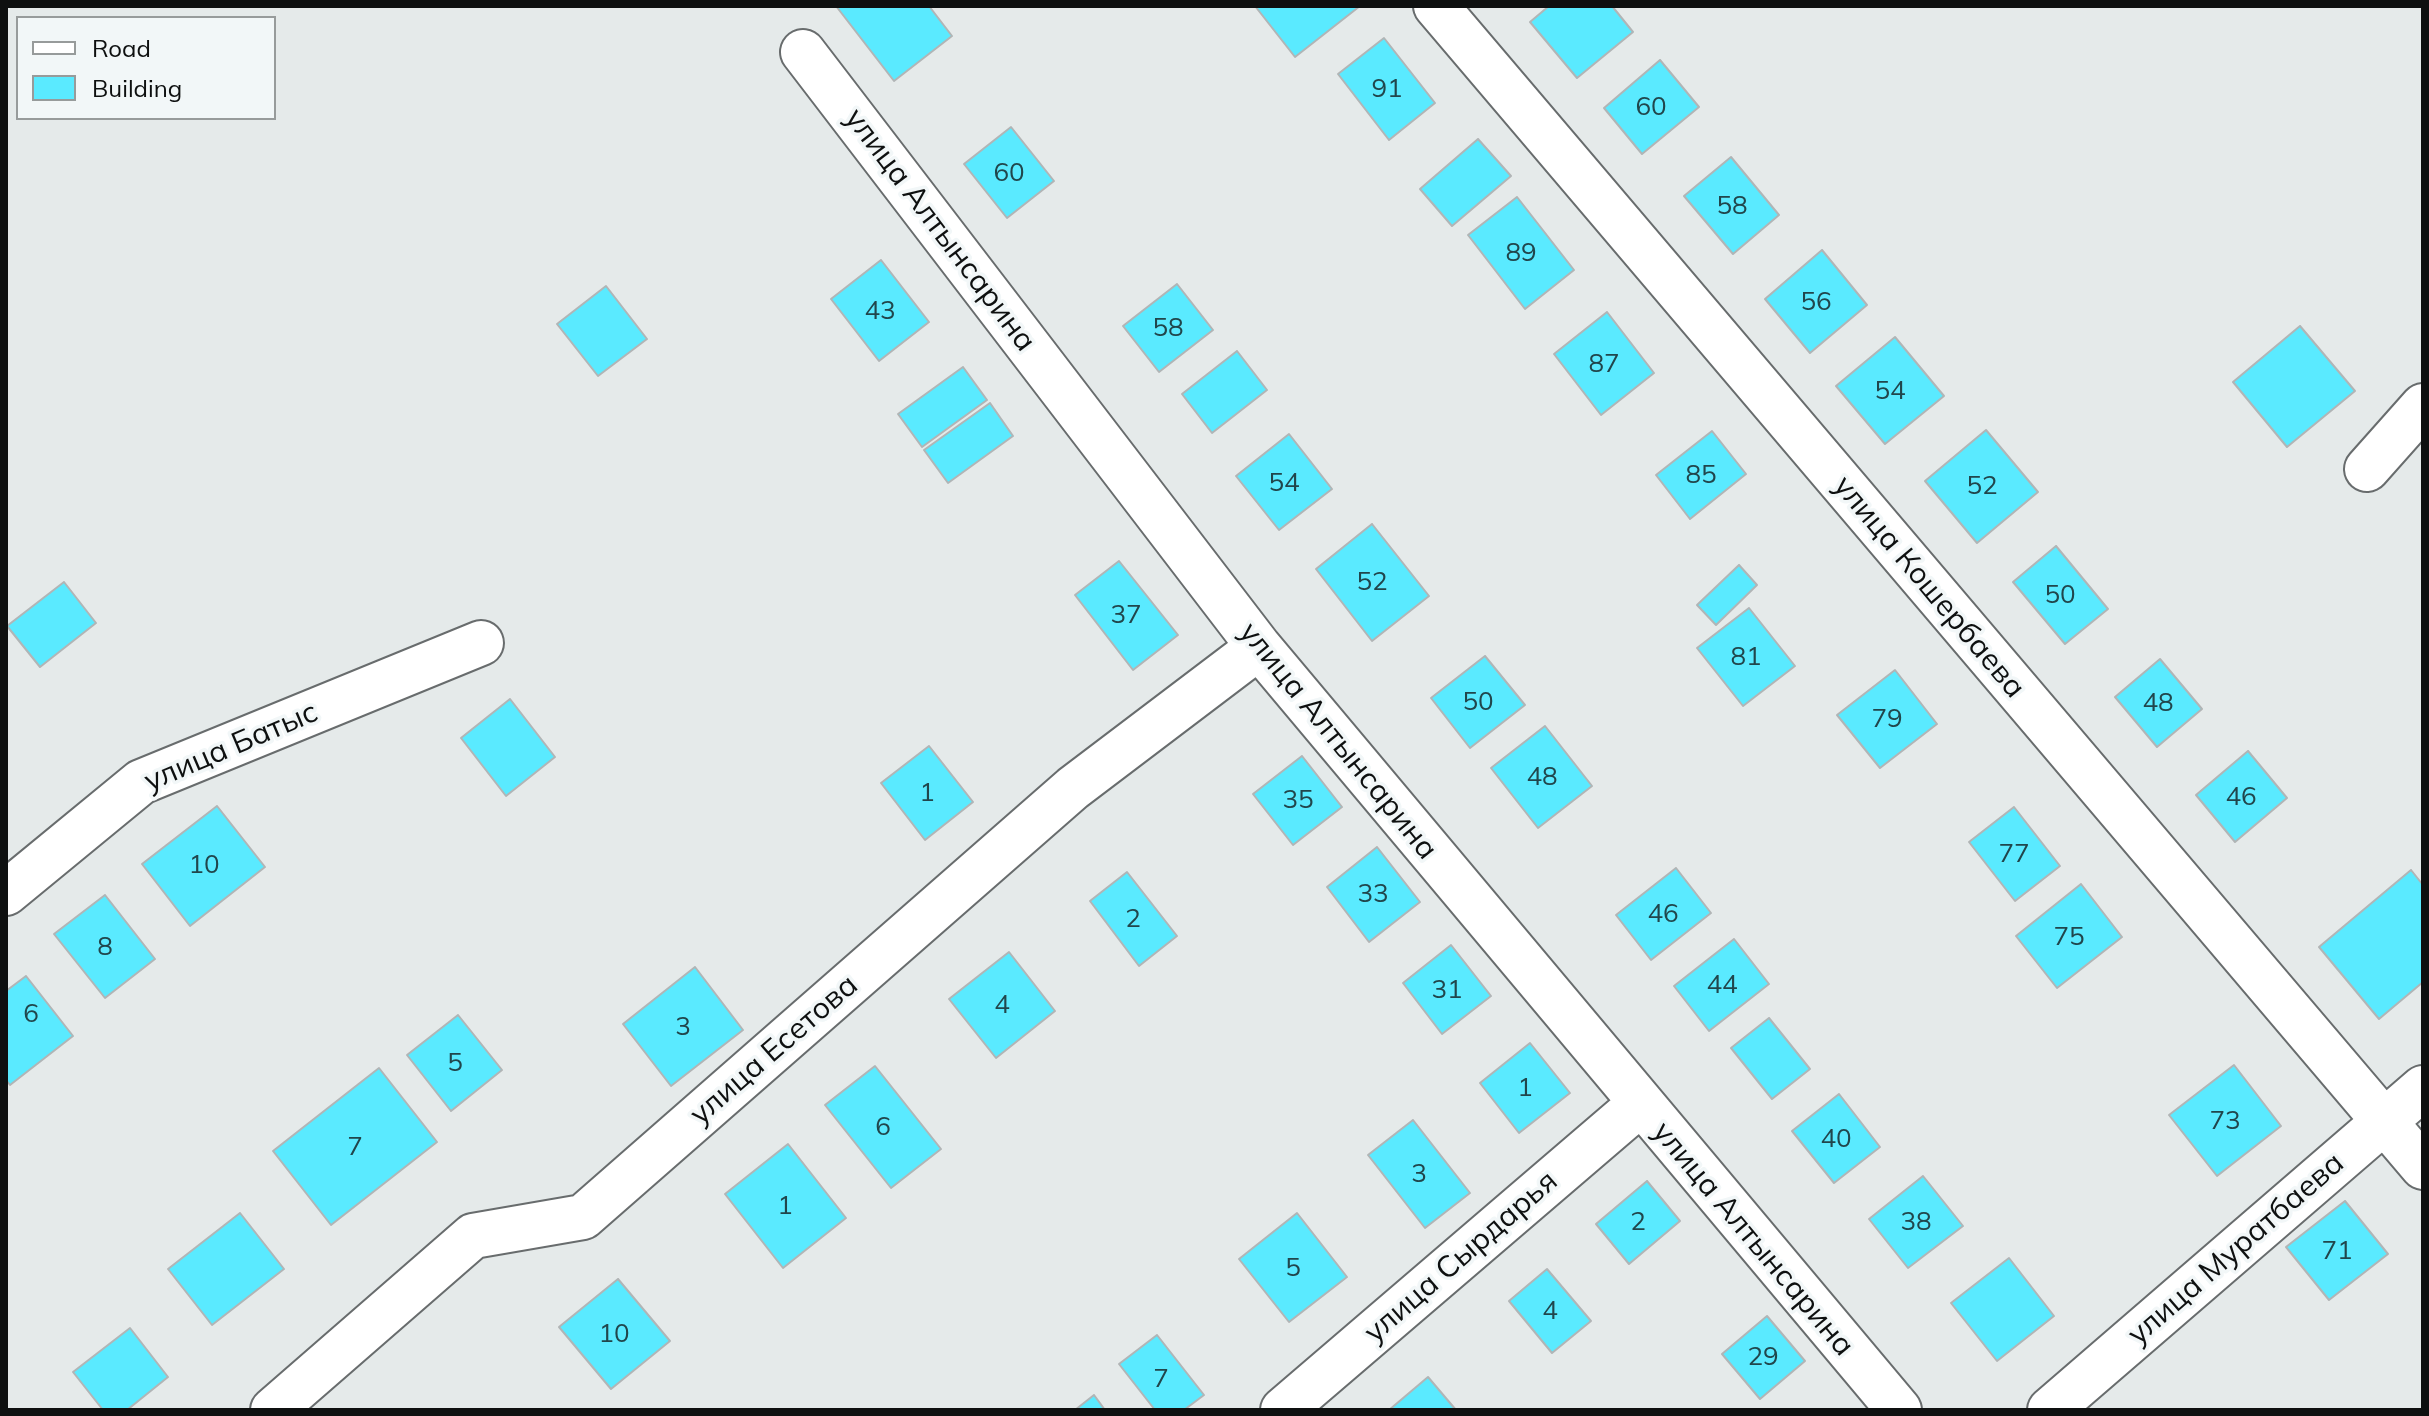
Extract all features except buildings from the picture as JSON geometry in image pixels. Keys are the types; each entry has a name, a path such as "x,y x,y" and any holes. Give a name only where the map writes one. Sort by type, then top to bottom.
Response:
{"street":[{"name":"улица Кошербаева","path":"1436,6 2423,1167"},
{"name":"улица Алтынсарина","path":"803,52 1259,647 1899,1410"},
{"path":"2367,469 2423,406"},
{"name":"улица Батыс","path":"6,893 141,782 481,643"},
{"name":"улица Есетова","path":"273,1410 473,1236 583,1217 1073,788 1259,647"},
{"name":"улица Муратбаева","path":"2050,1410 2423,1088"},
{"name":"улица Сырдарья","path":"1283,1410 1640,1104"}]}
